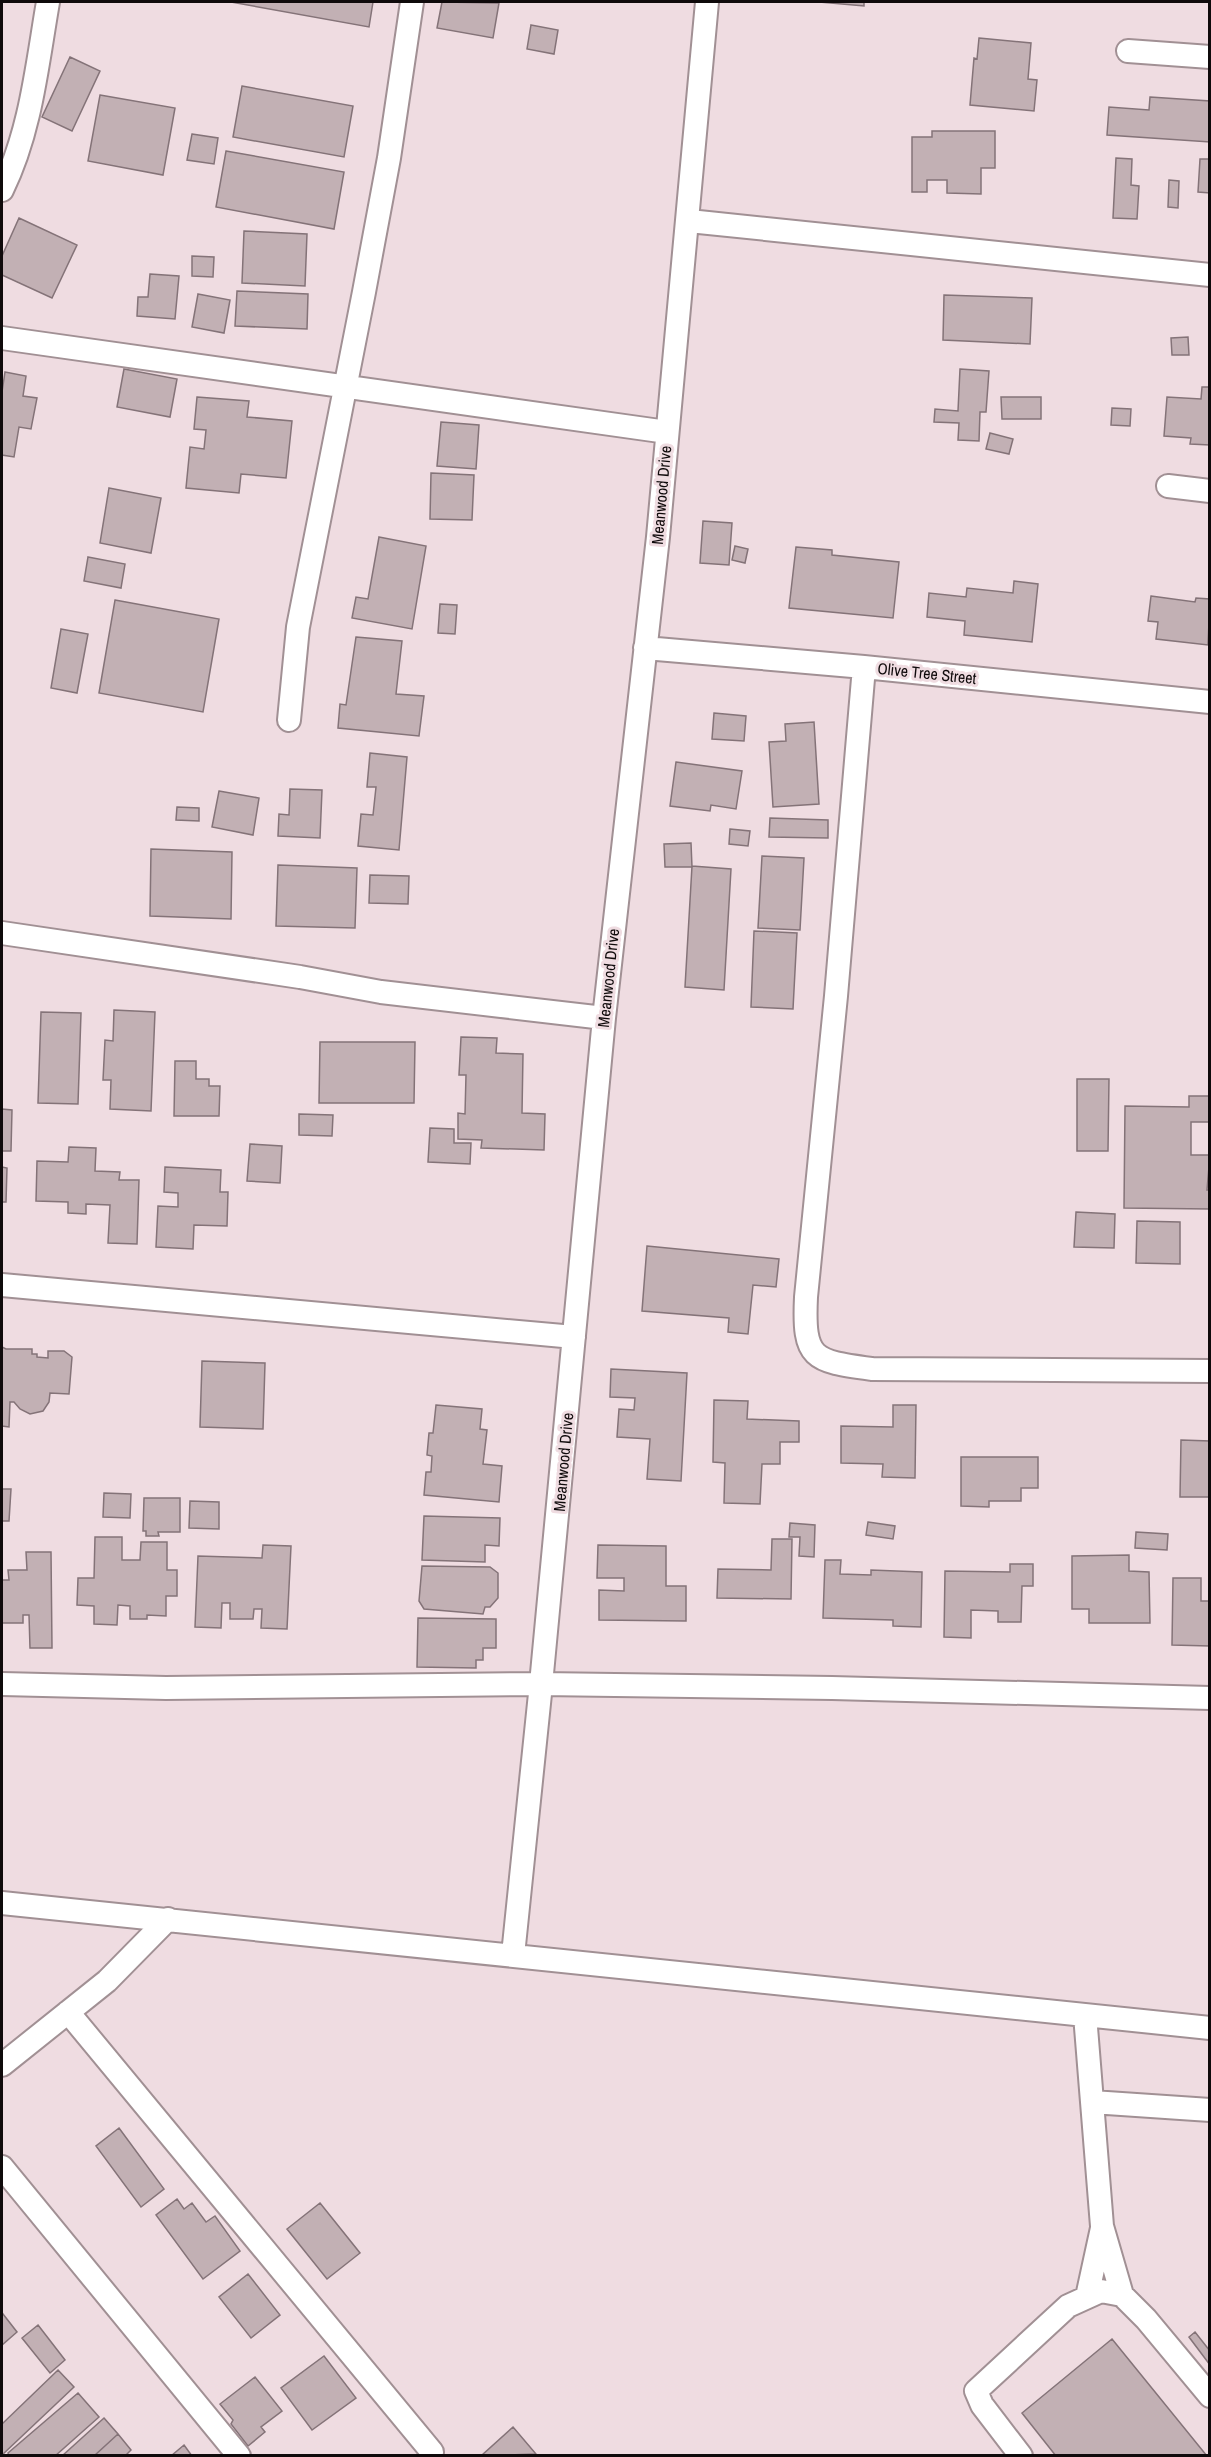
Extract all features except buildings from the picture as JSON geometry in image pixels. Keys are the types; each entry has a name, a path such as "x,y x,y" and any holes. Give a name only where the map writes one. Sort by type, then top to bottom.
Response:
{"street":[{"path":"2,190 11,172 31,106 48,2"},
{"path":"289,720 298,627 387,169 412,2"},
{"name":"Meanwood Drive","path":"513,1954 604,1018 658,537 689,221 707,2"},
{"path":"1128,51 1209,57"},
{"path":"689,221 1209,276"},
{"path":"2,338 667,432"},
{"path":"1168,486 1209,491"},
{"name":"Olive Tree Street","path":"645,648 864,667 1209,702"},
{"path":"864,667 836,996 806,1297 807,1339 816,1356 836,1364 872,1369 1209,1371"},
{"path":"2,933 300,977 381,992 604,1018"},
{"path":"2,1285 574,1337"},
{"path":"2,1684 166,1688 541,1684 856,1688 1209,1698"},
{"path":"2,1903 513,1954 1209,2028"},
{"path":"2,2065 107,1981 168,1919"},
{"path":"68,2012 432,2452"},
{"path":"1085,2015 1102,2226 1122,2295 1146,2319 1209,2396"},
{"path":"1092,2102 1209,2110"},
{"path":"2,2167 238,2456"},
{"path":"1087,2297 1102,2226"},
{"path":"1021,2456 982,2405 976,2391 1068,2306 1101,2291 1122,2295"}]}
